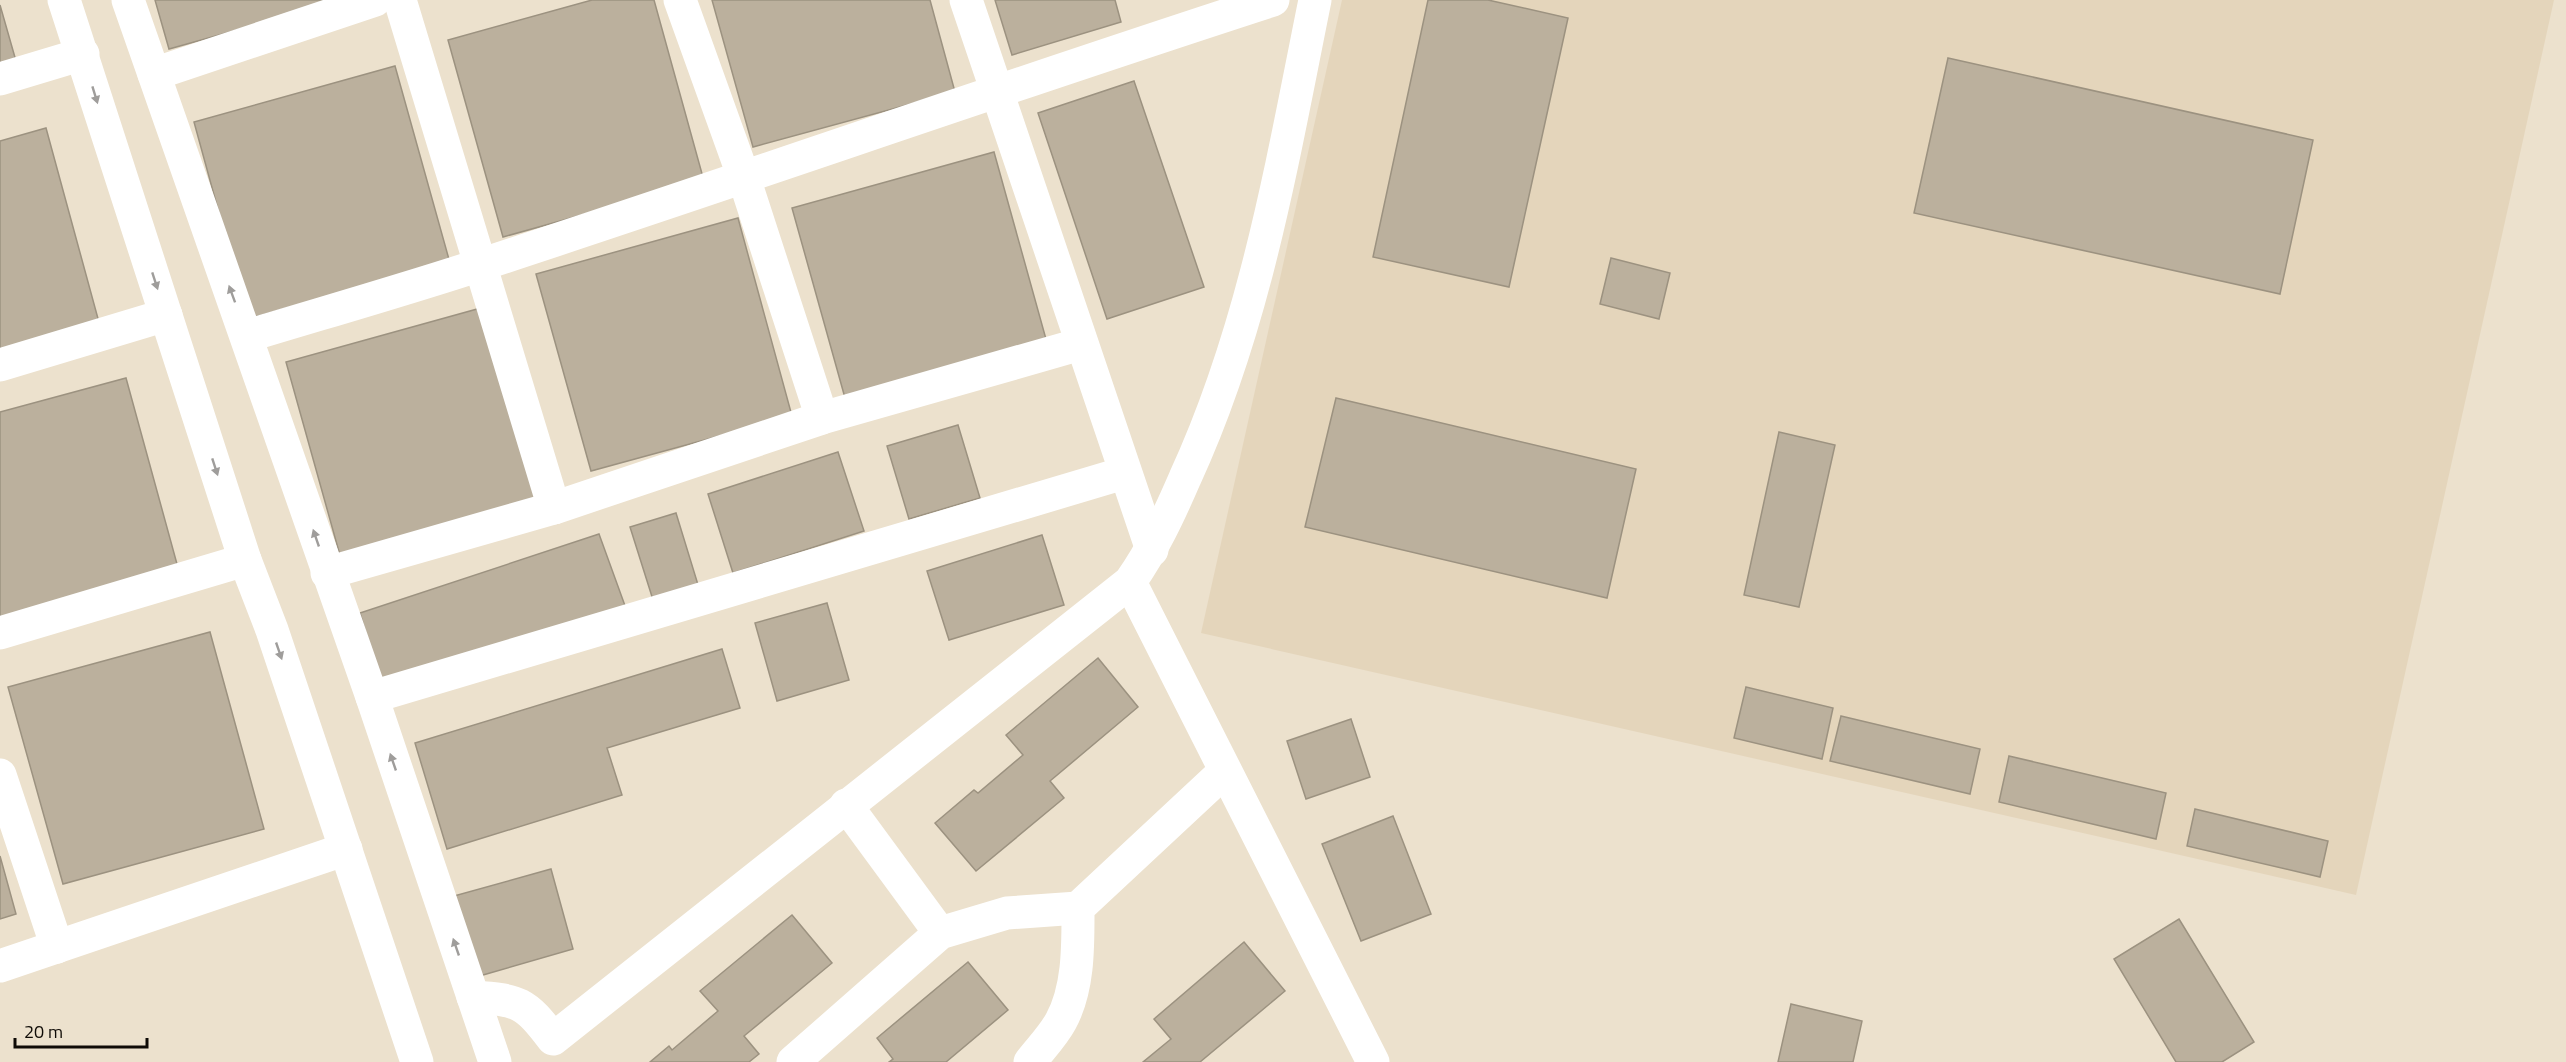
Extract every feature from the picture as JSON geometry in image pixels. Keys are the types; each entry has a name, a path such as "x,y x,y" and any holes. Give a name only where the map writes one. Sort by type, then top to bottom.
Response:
{"street":[{"path":"64,0 245,560 272,630 417,1062"},
{"path":"129,0 372,697 495,1062"},
{"path":"153,74 375,0"},
{"path":"400,0 554,508"},
{"path":"680,0 744,178 822,418"},
{"path":"966,0 1124,473 1152,550"},
{"path":"247,336 482,265 744,178 995,90 1273,0"},
{"path":"472,997 503,999 519,1004 533,1013 556,1051 846,805 1130,582 1152,550 1215,411 1245,322 1265,248 1315,0"},
{"path":"0,79 82,54"},
{"path":"0,365 166,315"},
{"path":"327,573 554,508 822,418 1081,344"},
{"path":"372,697 1124,473"},
{"path":"0,633 245,560"},
{"path":"1130,582 1367,1059"},
{"path":"793,1062 940,933 1007,914 1078,908 1225,771"},
{"path":"0,775 57,947"},
{"path":"846,805 940,933"},
{"path":"0,966 346,849"},
{"path":"1030,1062 1061,1021 1073,985 1078,956 1078,908"}],"shaded area":[{"path":"1342,0 2554,0 2356,895 1201,633"}],"building":[{"path":"155,0 345,0 169,49"},
{"path":"592,0 654,0 704,181 503,237 448,40"},
{"path":"712,0 930,0 955,92 753,147"},
{"path":"995,0 1115,0 1121,22 1012,55"},
{"path":"1428,0 1488,0 1568,18 1509,287 1373,257"},
{"path":"0,5 16,61 0,65"},
{"path":"1948,58 2313,140 2280,294 1914,213"},
{"path":"395,66 450,263 248,319 194,122"},
{"path":"1134,81 1204,287 1107,319 1038,113"},
{"path":"46,128 100,326 0,354 0,141"},
{"path":"994,152 1049,350 847,405 792,208"},
{"path":"738,218 792,416 591,471 536,274"},
{"path":"1611,258 1670,273 1659,319 1600,304"},
{"path":"488,306 543,503 341,559 286,362"},
{"path":"126,378 180,575 0,625 0,412"},
{"path":"1336,398 1636,469 1607,598 1305,527"},
{"path":"958,425 980,498 909,519 887,446"},
{"path":"1779,432 1835,445 1799,607 1744,595"},
{"path":"838,452 864,531 733,573 708,494"},
{"path":"676,513 699,588 654,603 630,527"},
{"path":"599,534 628,614 382,689 360,613"},
{"path":"1042,535 1064,605 949,640 927,571"},
{"path":"827,603 849,680 777,701 755,623"},
{"path":"210,632 264,829 63,884 8,687"},
{"path":"722,649 740,708 607,748 622,795 447,849 415,743"},
{"path":"1098,658 1138,707 1050,781 1064,798 976,871 935,823 974,790 978,793 1023,755 1006,735"},
{"path":"1746,687 1833,708 1822,759 1734,738"},
{"path":"1841,716 1980,749 1970,794 1830,761"},
{"path":"1351,719 1370,777 1306,799 1287,741"},
{"path":"2009,756 2166,793 2156,839 1999,802"},
{"path":"2195,809 2328,841 2320,877 2187,846"},
{"path":"1393,816 1431,914 1361,941 1322,844"},
{"path":"0,856 16,914 0,919"},
{"path":"551,869 573,949 476,977 454,896"},
{"path":"792,915 832,963 744,1036 759,1054 749,1062 650,1062 669,1046 672,1050 718,1011 700,991"},
{"path":"2179,919 2254,1042 2222,1062 2176,1062 2114,959"},
{"path":"1244,942 1285,991 1200,1062 1143,1062 1171,1039 1154,1019"},
{"path":"968,962 1008,1010 946,1062 889,1062 893,1059 877,1038"},
{"path":"1791,1004 1862,1021 1853,1062 1778,1062"}]}
